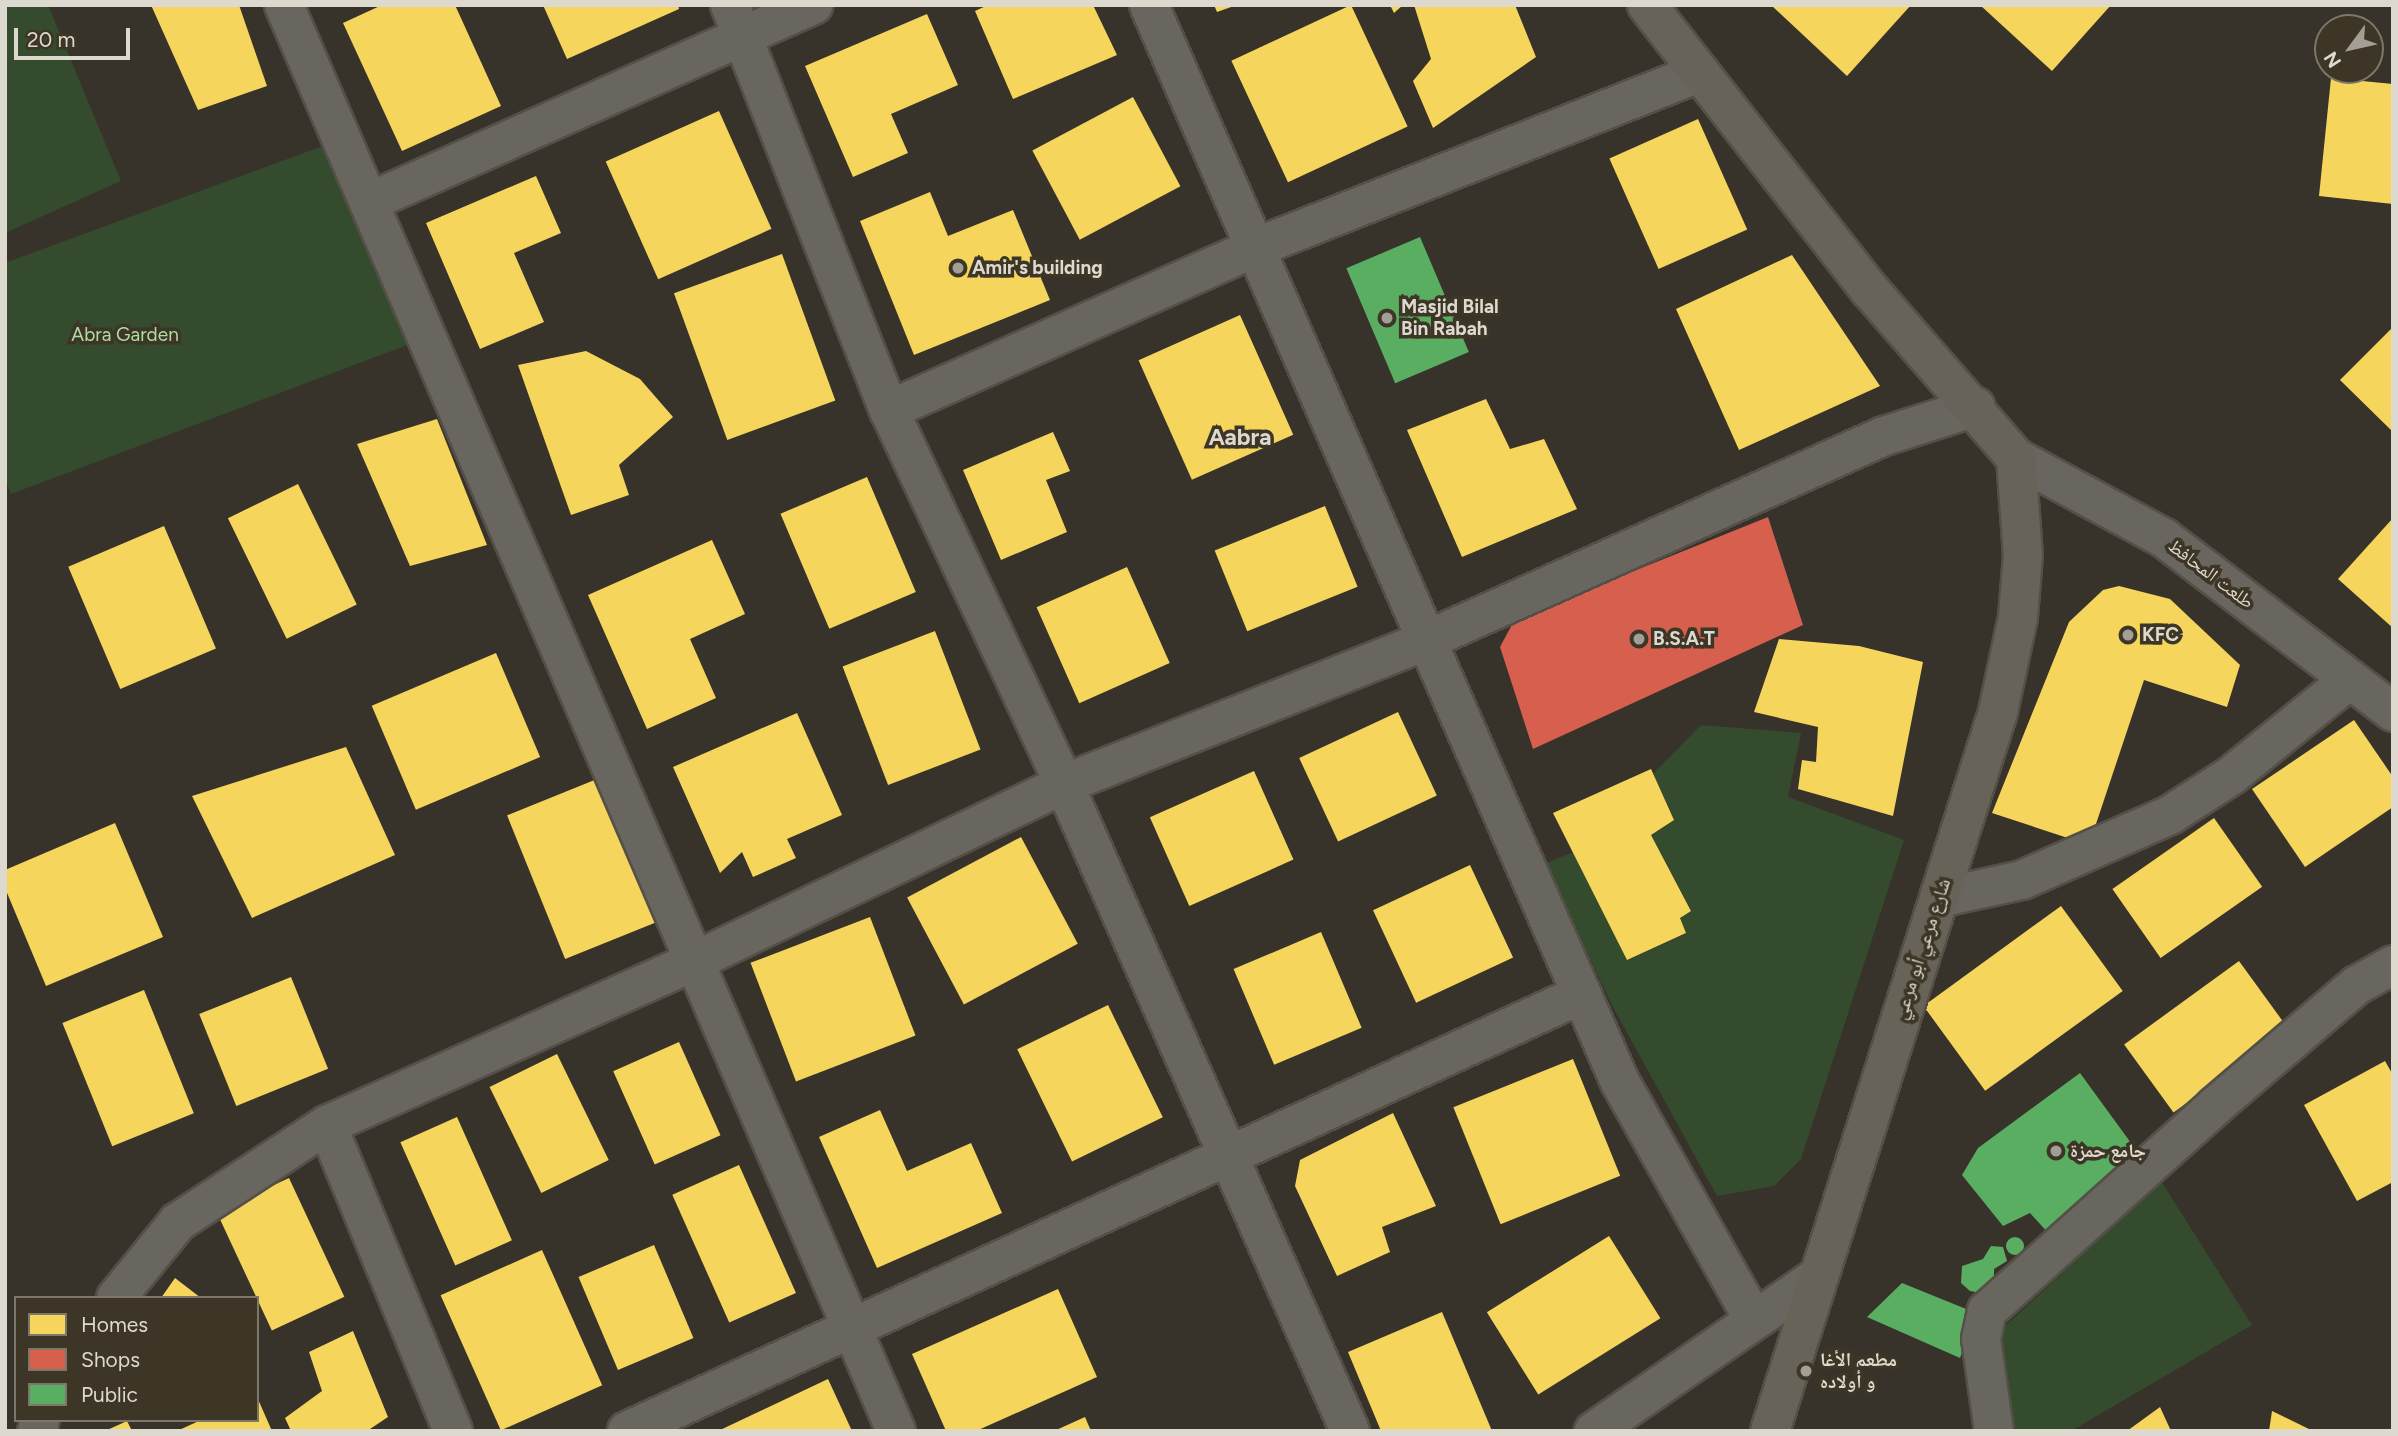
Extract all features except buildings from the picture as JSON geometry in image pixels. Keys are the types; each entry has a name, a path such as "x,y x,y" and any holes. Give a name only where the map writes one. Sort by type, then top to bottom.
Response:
{"main road":[{"path":"1647,5 1870,290 1975,407 2016,458"},
{"name":"شارع مرعي أبو مرعي","path":"1770,1431 1998,712 2018,617 2023,555 2016,458"}],"street":[{"path":"284,5 370,201 850,1332 896,1431"},
{"path":"370,201 736,20 814,5"},
{"path":"1149,5 1620,1082 1754,1320"},
{"path":"736,20 888,410 1064,783 1350,1431"},
{"path":"888,410 1257,247 1699,73"},
{"path":"118,1296 178,1222 327,1125 693,962 1064,783 1427,640 1697,515 1884,436 1975,407"},
{"name":"طلعت المحافظ","path":"2016,458 2164,538 2393,712"},
{"path":"1939,898 2022,880 2170,816 2232,775 2350,679"},
{"path":"1994,1431 1982,1339 1987,1311 2214,1107 2357,985 2393,965"},
{"path":"627,1431 1229,1160 1581,994"},
{"path":"327,1125 453,1431"},
{"path":"1594,1431 1817,1277"}],"green space":[{"path":"5,5 48,5 121,181 5,233"},
{"name":"Abra Garden","path":"331,143 410,344 11,494 5,480 5,263"},
{"path":"1701,725 1801,733 1788,797 1904,840 1801,1159 1774,1186 1717,1196 1614,1009 1544,864 1573,852 1627,960 1686,934 1680,918 1691,910 1651,835 1674,819 1653,774"},
{"path":"2161,1181 2252,1325 2071,1431 2015,1431 2000,1331"}],"place":[{"name":"Amir's building","path":"958,268"},
{"name":"Masjid Bilal Bin Rabah","path":"1387,318"},
{"name":"KFC","path":"2128,635"},
{"name":"B.S.A.T","path":"1639,639"},
{"name":"جامع حمزة","path":"2056,1151"},
{"name":"مطعم الأغا و أولاده","path":"1806,1371"}],"district":[{"name":"Aabra","path":"1240,437"}]}
